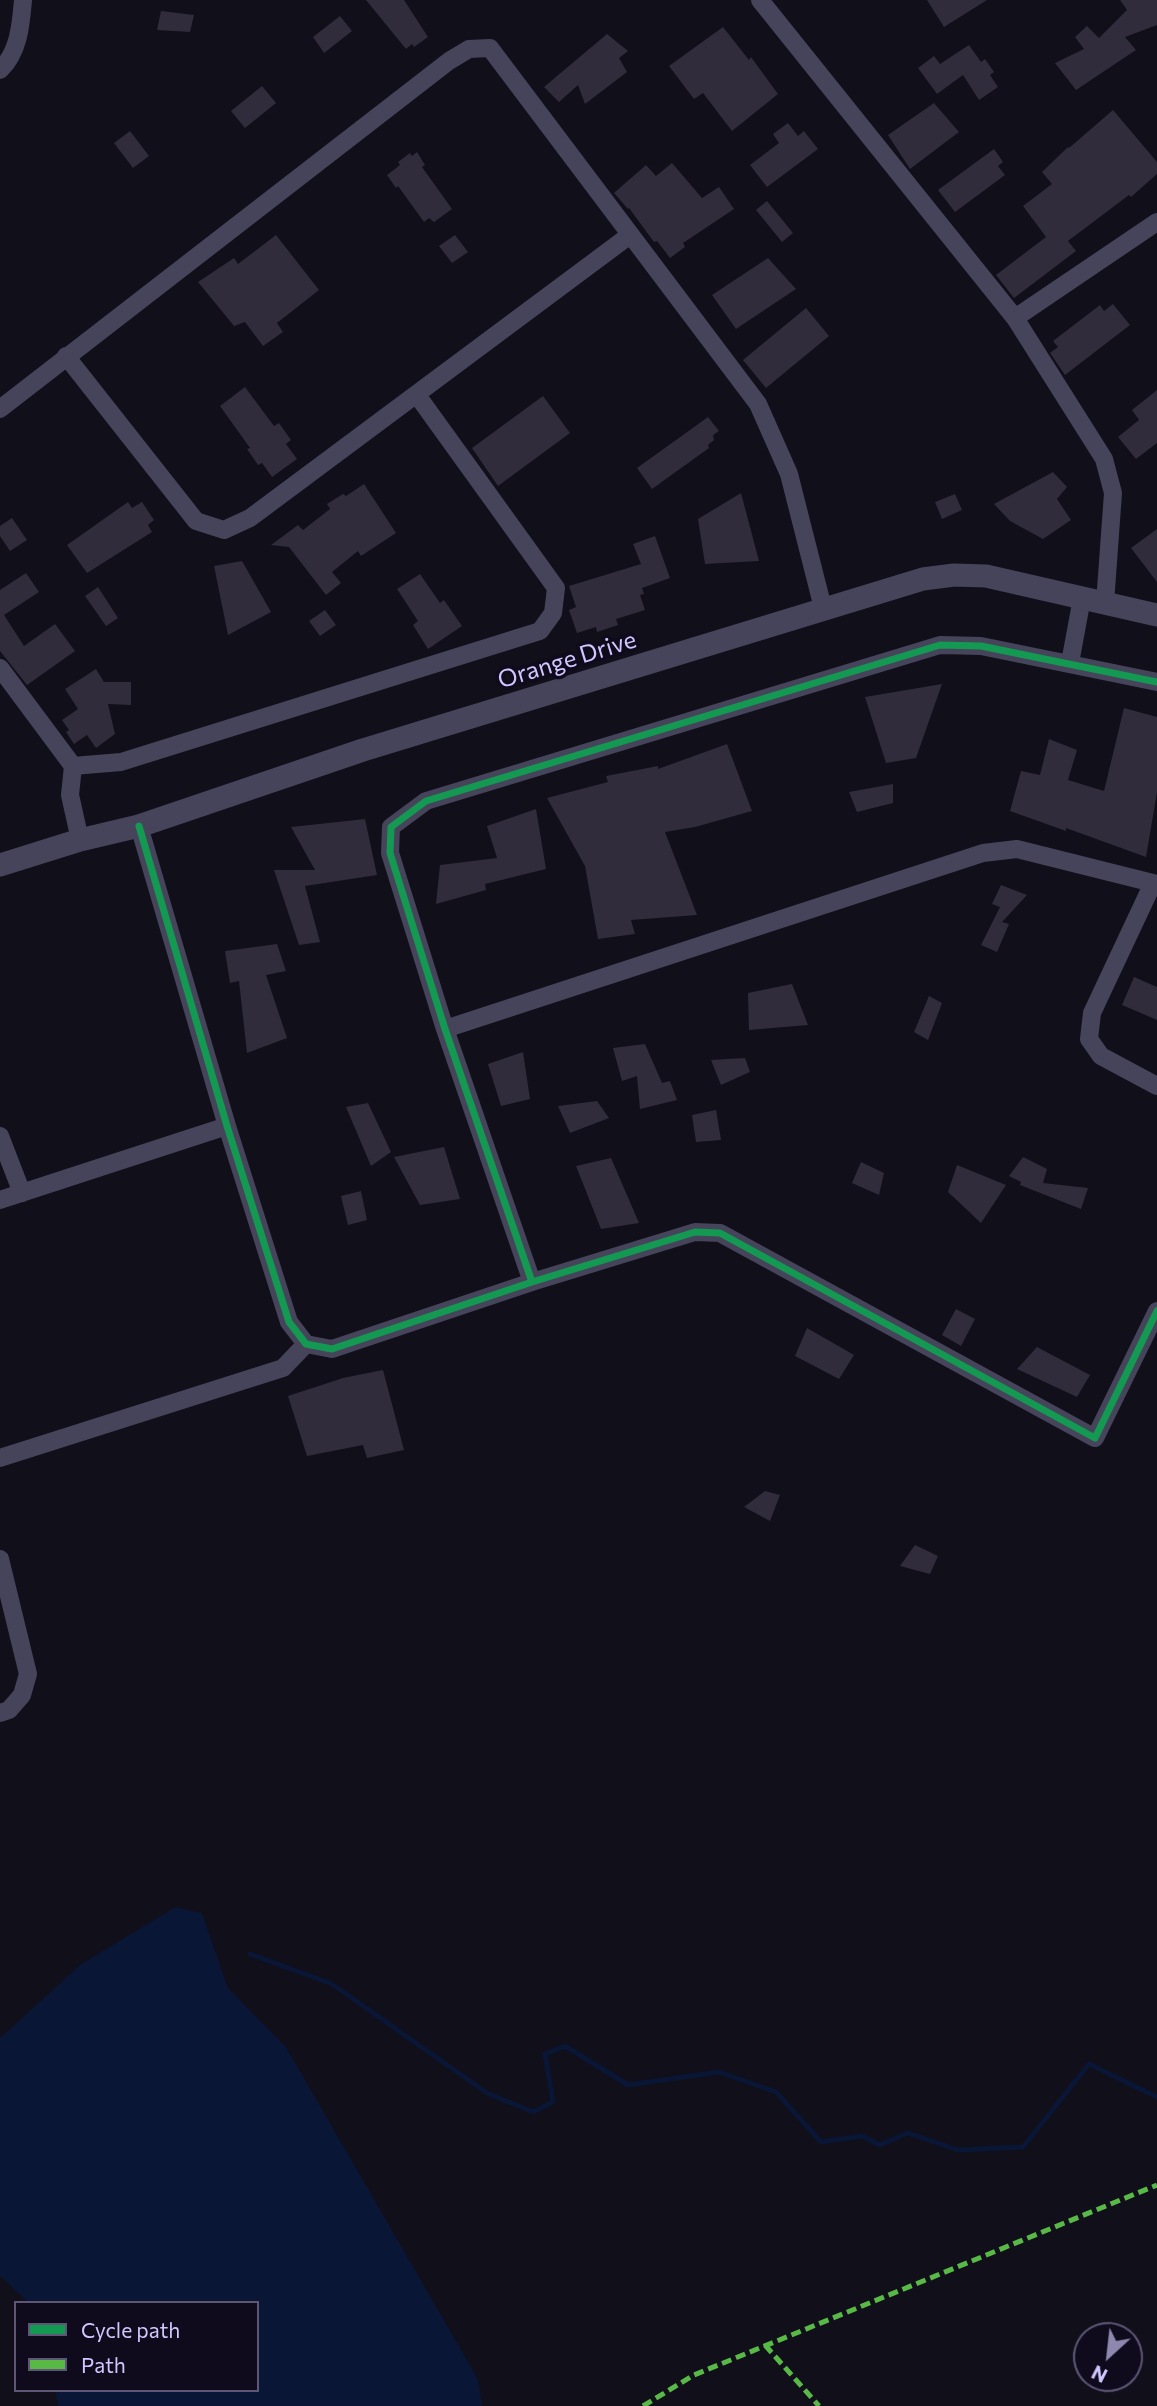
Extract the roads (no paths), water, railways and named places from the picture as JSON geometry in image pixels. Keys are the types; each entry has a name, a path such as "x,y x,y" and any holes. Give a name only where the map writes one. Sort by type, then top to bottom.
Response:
{"street":[{"path":"0,70 6,64 20,33 23,0"},
{"path":"760,0 1015,318 1104,459 1113,493 1105,603"},
{"path":"0,409 449,61 469,49 490,48 758,404 789,474 823,608"},
{"path":"1015,318 1157,222"},
{"path":"66,356 196,521 223,530 250,518 630,235"},
{"path":"73,766 121,762 540,631 554,613 556,588 417,395"},
{"name":"Orange Drive","path":"0,865 139,825 363,750 923,579 954,575 986,576 1157,615"},
{"path":"1070,663 1082,598"},
{"path":"532,1282 445,1029 390,853 391,827 426,801 940,645 981,646 1157,682"},
{"path":"0,668 73,766 71,795 80,840"},
{"path":"139,825 227,1126 289,1322 306,1344 332,1349 532,1282 695,1232 720,1233 1095,1438 1157,1311"},
{"path":"445,1029 983,853 1017,849 1155,883 1091,1013 1089,1038 1101,1056 1157,1086"},
{"path":"0,1200 227,1126"},
{"path":"0,1136 22,1193"},
{"path":"0,1458 283,1368 306,1344"},
{"path":"0,1559 28,1674 22,1695 9,1710 0,1713"}],"water":[{"path":"175,1907 202,1913 228,1988 286,2047 478,2379 482,2406 58,2406 55,2392 259,2392 259,2301 27,2301 0,2276 0,2038 80,1965"}],"waterway":[{"path":"250,1954 332,1984 487,2093 533,2112 553,2102 545,2054 565,2046 628,2085 719,2072 776,2092 821,2142 862,2136 880,2145 908,2133 958,2150 1023,2147 1089,2064 1157,2097"}]}
